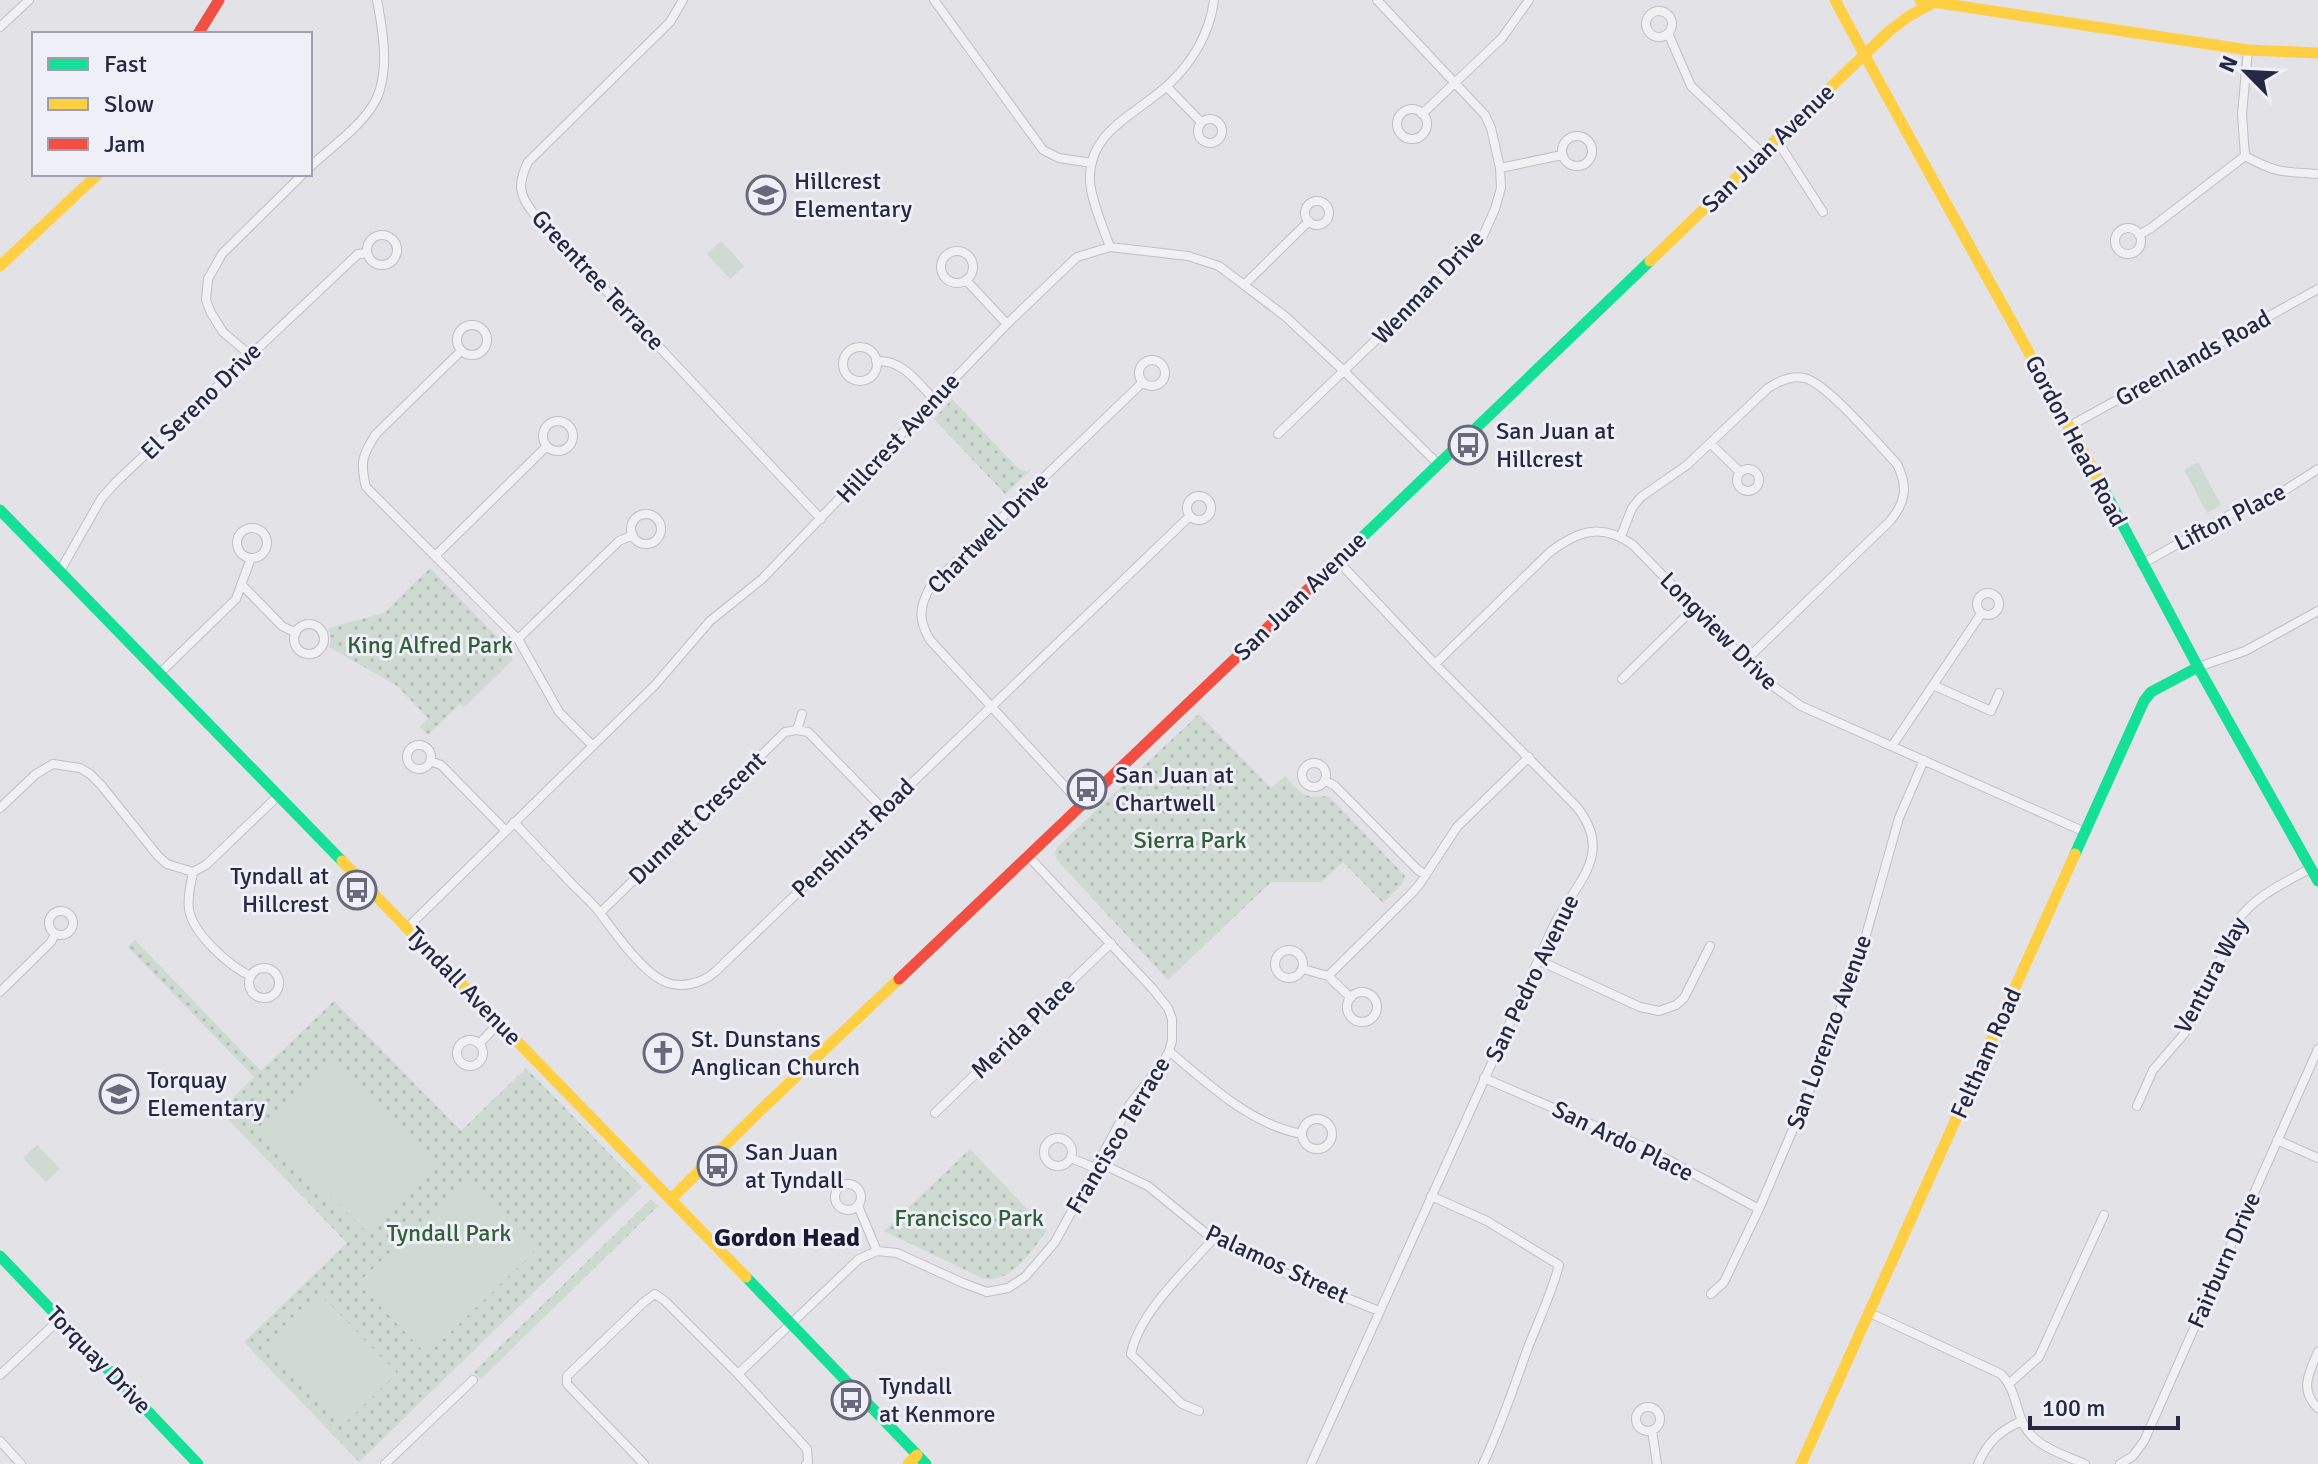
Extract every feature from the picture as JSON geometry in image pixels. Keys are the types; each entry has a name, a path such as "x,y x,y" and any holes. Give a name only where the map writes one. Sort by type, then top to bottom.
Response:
{"street":[{"path":"0,27 29,0"},
{"path":"199,32 219,0"},
{"path":"312,165 373,106 378,94 383,54 377,0"},
{"name":"Greentree Terrace","path":"683,0 670,22 528,162 523,172 522,196 534,214 821,519"},
{"path":"934,0 1043,150 1059,158 1092,163"},
{"path":"1110,247 1090,182 1092,163 1101,141 1117,123 1167,87 1188,65 1204,37 1214,0"},
{"name":"Wenman Drive","path":"1278,434 1482,238 1501,188 1496,140 1485,115 1377,0"},
{"path":"1422,114 1502,38 1529,0"},
{"name":"Gordon Head Road","path":"1835,0 2318,881"},
{"path":"1920,0 2248,50 2318,53"},
{"name":"San Juan Avenue","path":"671,1199 1888,32 1935,2"},
{"path":"1668,33 1691,86 1762,153"},
{"path":"2245,156 2242,114 2248,50"},
{"path":"1167,87 1201,122"},
{"path":"1776,139 1823,212"},
{"path":"1500,168 1562,155"},
{"path":"2245,156 2282,173 2318,174"},
{"path":"2139,235 2245,156"},
{"path":"0,266 96,176"},
{"path":"250,355 223,332 211,313 206,300 208,279 222,254 301,176"},
{"path":"1245,284 1309,221"},
{"name":"Hillcrest Avenue","path":"407,928 655,685 710,621 762,579 1007,324 1077,257 1110,247 1188,256 1219,266 1286,317 1437,463"},
{"path":"963,252 971,258 973,268 966,280 955,283 945,278 941,267 949,253 963,252"},
{"name":"El Sereno Drive","path":"60,571 108,490 358,254 367,253"},
{"path":"966,280 1007,324"},
{"name":"Greenlands Road","path":"2068,427 2318,289"},
{"path":"856,348 871,352 876,361 874,372 866,379 850,378 844,369 844,358 856,348"},
{"path":"461,351 376,434 365,450 361,467 366,487 518,639 559,712 593,746"},
{"path":"876,361 897,364 934,399"},
{"path":"1435,664 1550,552 1566,540 1591,531 1621,536 1632,508 1641,497 1687,465 1768,388 1780,381 1803,378 1822,387 1897,464 1905,487 1903,502 1890,521 1746,660"},
{"name":"Chartwell Drive","path":"1083,806 930,640 923,627 922,602 930,587 1143,382"},
{"path":"1711,444 1740,472"},
{"path":"435,556 547,446"},
{"name":"Lifton Place","path":"2142,564 2235,512 2271,499 2318,469"},
{"name":"Tyndall Avenue","path":"0,510 671,1199 917,1461"},
{"name":"Penshurst Road","path":"514,822 600,913 615,936 658,977 677,985 698,982 715,972 1190,516"},
{"path":"518,639 619,541 633,535"},
{"name":"Longview Drive","path":"1621,536 1773,687 1801,706 2085,832"},
{"path":"160,673 236,599 251,558"},
{"name":"San Pedro Avenue","path":"1311,1464 1538,960 1565,904 1587,869 1595,842 1585,816 1337,560"},
{"path":"243,586 282,626 296,633"},
{"path":"1622,679 1695,607"},
{"path":"2198,667 2245,651 2318,611"},
{"path":"1892,746 1981,614"},
{"name":"Feltham Road","path":"1801,1464 2144,701 2151,692 2198,667"},
{"path":"1933,685 1991,711 1999,693"},
{"path":"802,714 797,730 808,732 883,809"},
{"name":"Dunnett Crescent","path":"600,913 785,732 797,730"},
{"path":"1328,976 1410,895 1457,827 1529,757"},
{"name":"San Lorenzo Avenue","path":"1711,1294 1724,1282 1759,1209 1825,1054 1866,935 1899,818 1924,760"},
{"path":"430,761 441,765 506,831"},
{"path":"0,808 36,774 53,764 80,768 101,785 158,856 167,864 193,872 206,865 278,796"},
{"path":"1325,780 1335,786 1426,875"},
{"name":"Francisco Terrace","path":"877,1251 897,1253 987,1292 1008,1288 1025,1277 1055,1242 1130,1104 1169,1051 1173,1031 1168,1008 1029,857"},
{"name":"Ventura Way","path":"2137,1106 2160,1060 2191,1024 2238,920 2247,907 2311,868"},
{"path":"193,872 188,905 191,919 198,931 238,971 251,976"},
{"path":"0,992 51,942 55,934"},
{"name":"Merida Place","path":"935,1113 1111,943"},
{"path":"1538,960 1640,1007 1659,1011 1676,1005 1684,998 1710,946"},
{"path":"1303,969 1328,976 1351,998"},
{"path":"479,1044 499,1023"},
{"name":"Fairburn Drive","path":"2120,1464 2133,1456 2144,1441 2318,1049"},
{"path":"1169,1051 1237,1105 1290,1132 1302,1134"},
{"name":"San Ardo Place","path":"1484,1078 1646,1148 1759,1209"},
{"path":"2277,1140 2318,1158"},
{"name":"Palamos Street","path":"1071,1158 1148,1186 1213,1239 1280,1271 1379,1311"},
{"path":"1431,1196 1487,1221 1559,1265 1553,1289 1483,1464"},
{"path":"738,1374 859,1259 877,1251 858,1206"},
{"path":"2010,1383 2039,1357 2104,1215"},
{"path":"1199,1411 1182,1404 1131,1354 1143,1320 1213,1239"},
{"name":"Torquay Drive","path":"0,1256 198,1464"},
{"path":"644,1464 567,1384 567,1376 655,1294 738,1374 807,1449 806,1464"},
{"path":"1870,1313 1992,1368 2010,1383 2026,1430 2048,1448 2085,1464"},
{"path":"0,1375 60,1319"},
{"path":"2318,1352 2306,1384 2307,1394 2318,1408"},
{"path":"385,1464 473,1380"},
{"path":"1978,1464 1991,1440 2022,1421"},
{"path":"1652,1430 1657,1464"},
{"path":"0,1441 21,1464"}],"green space":[{"path":"721,241 744,266 730,279 707,254"},
{"path":"952,399 1018,468 1026,471 1033,468 1005,494 934,419"},
{"path":"2198,462 2221,505 2207,513 2184,470"},
{"name":"King Alfred Park","path":"430,568 504,644 513,660 464,707 460,704 428,735 420,727 428,718 397,686 329,647 331,638 328,628 384,613"},
{"name":"Sierra Park","path":"1199,714 1271,788 1285,776 1305,795 1330,797 1405,876 1402,884 1383,903 1343,862 1321,882 1271,882 1168,980 1057,860 1055,853 1057,847"},
{"path":"1176,785 1199,808 1183,822 1161,799"},
{"name":"Tyndall Park","path":"135,940 261,1071 334,1001 461,1131 526,1068 642,1187 359,1462 244,1342 347,1243 220,1111 254,1077 128,947"},
{"path":"332,1058 437,1161 367,1232 262,1130"},
{"path":"37,1145 60,1169 46,1182 23,1158"},
{"name":"Francisco Park","path":"970,1149 1047,1230 1019,1264 1002,1277 982,1278 884,1231"},
{"path":"466,1179 535,1251 427,1355 358,1283"},
{"name":"Tyndall Park","path":"651,1199 658,1206 481,1379 474,1372"},
{"path":"319,1293 397,1373 345,1423 268,1342"}],"traffic: fast":[{"path":"1326,572 1650,261"},
{"path":"2103,488 2198,667 2318,881"},
{"path":"0,510 342,861"},
{"path":"2075,854 2144,701 2151,692 2198,667"},
{"path":"0,1256 198,1464"},
{"path":"746,1277 926,1464"}],"traffic: slow":[{"path":"1835,0 2103,488"},
{"path":"1920,0 2248,50 2318,53"},
{"path":"1650,261 1888,32 1935,2"},
{"path":"0,266 96,176"},
{"path":"1801,1464 2075,854"},
{"path":"342,861 746,1277"},
{"path":"671,1199 899,979"},
{"path":"908,1464 917,1455"}],"traffic: jam":[{"path":"199,32 219,0"},
{"path":"899,979 1326,572"}],"place":[{"name":"Hillcrest Elementary","path":"766,195"},
{"name":"San Juan at Hillcrest","path":"1468,445"},
{"name":"San Juan at Chartwell","path":"1087,789"},
{"name":"Tyndall at Hillcrest","path":"357,890"},
{"name":"St. Dunstans Anglican Church","path":"663,1053"},
{"name":"Torquay Elementary","path":"119,1094"},
{"name":"San Juan at Tyndall","path":"717,1166"},
{"name":"Tyndall at Kenmore","path":"851,1400"}],"district":[{"name":"Gordon Head","path":"787,1237"}]}
